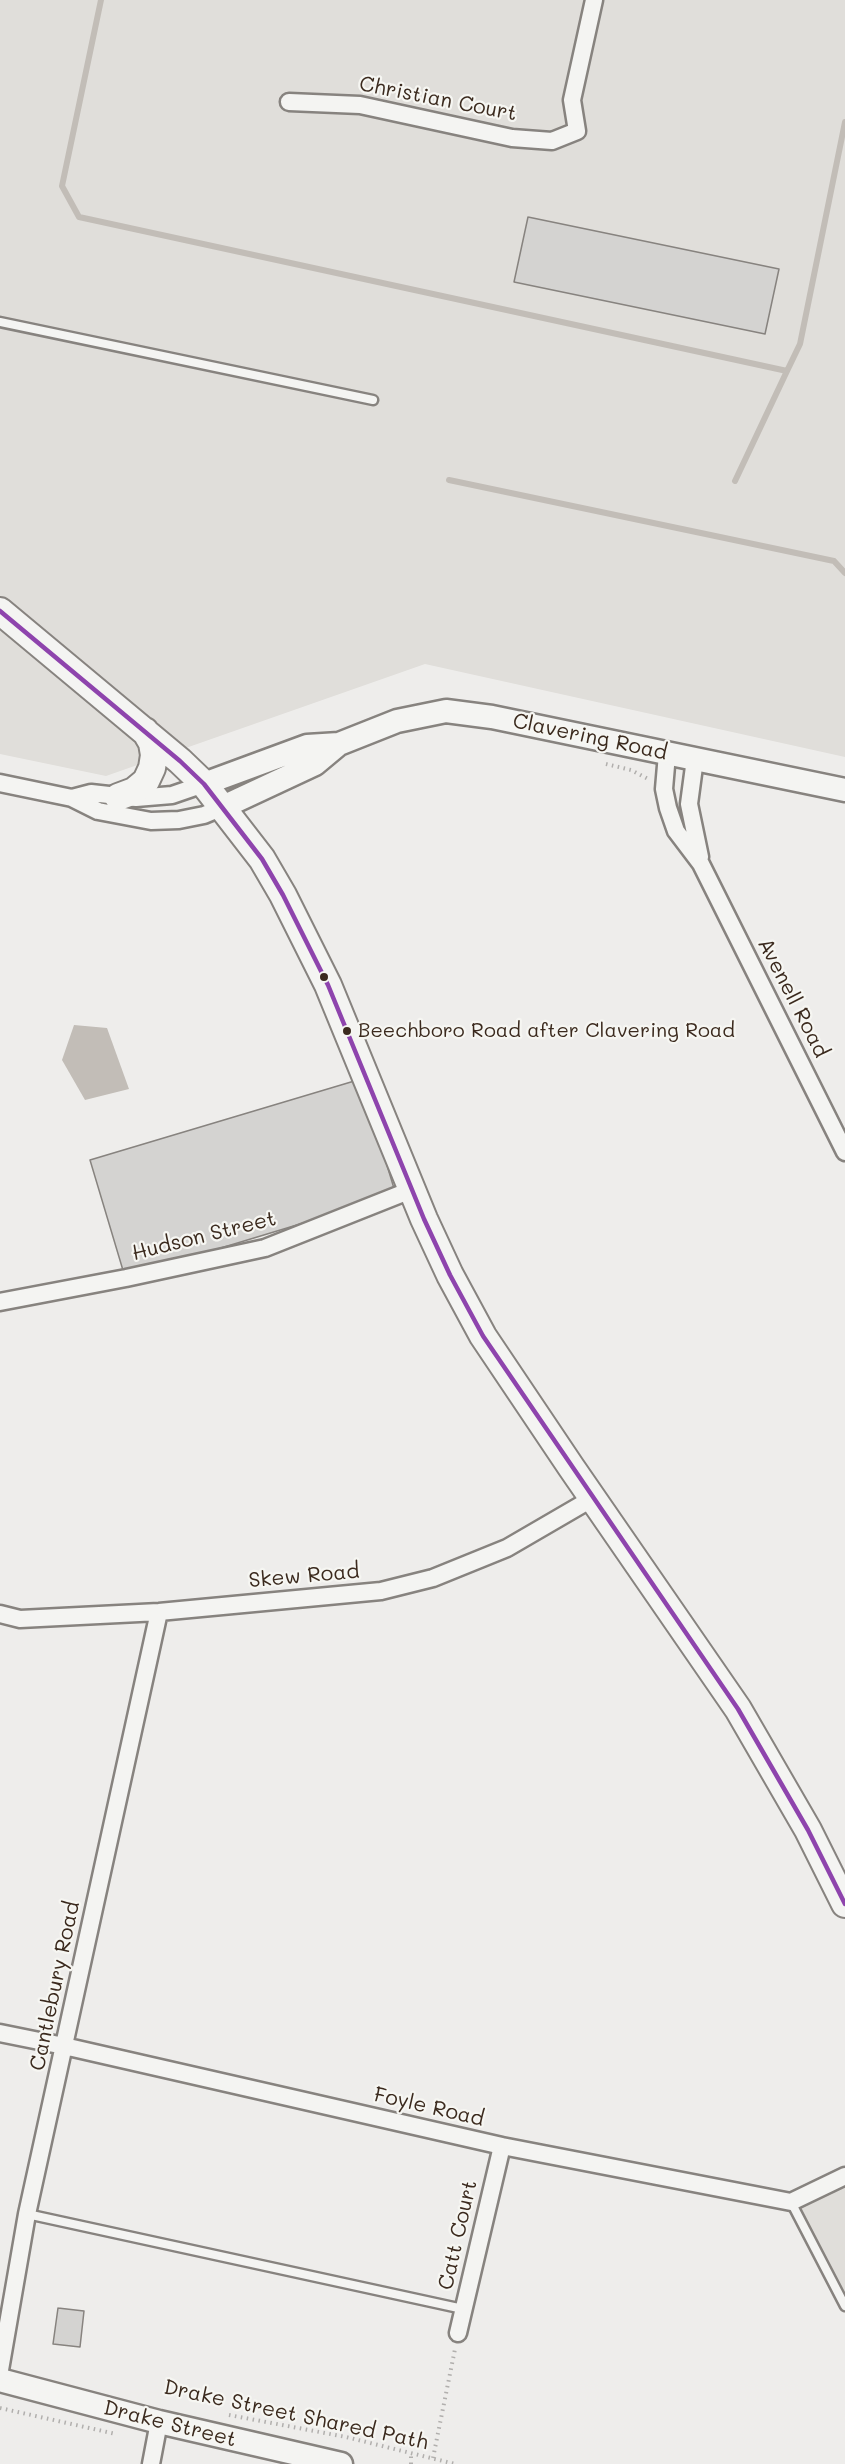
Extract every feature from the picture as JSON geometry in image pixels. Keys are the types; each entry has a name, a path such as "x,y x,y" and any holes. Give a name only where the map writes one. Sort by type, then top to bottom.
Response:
{"main road":[{"path":"0,611 145,731 204,784 262,859 283,895 327,985 411,1190 450,1275 483,1336 592,1498 710,1664 744,1717 808,1830 845,1904"},
{"path":"118,797 134,791 146,781 152,768 154,755 152,743 145,731"}],"street":[{"name":"Christian Court","path":"289,102 360,105 512,138 552,141 577,130 572,100 594,0"},
{"name":"Clavering Road","path":"204,784 308,746 339,744 397,721 446,711 492,717 845,790"},
{"name":"Clavering Road","path":"223,807 315,764 339,744"},
{"name":"Avenell Road","path":"667,754 664,789 676,831 701,864 845,1152"},
{"name":"Avenell Road","path":"695,759 689,804 701,864"},
{"path":"0,783 72,798 98,811 151,821 204,815 223,807"},
{"path":"72,798 90,793 118,797 172,795 204,784"},
{"name":"Hudson Street","path":"0,1302 266,1248 411,1190"},
{"name":"Skew Road","path":"0,1614 20,1619 159,1612 381,1591 433,1578 507,1548 592,1498"},
{"name":"Cantlebury Road","path":"0,2370 27,2214 159,1612"},
{"name":"Foyle Road","path":"0,2033 502,2146 791,2202"},
{"name":"Catt Court","path":"458,2333 502,2146"},
{"path":"791,2202 845,2176"},
{"name":"Drake Street","path":"0,2380 159,2422 341,2464"},
{"path":"151,2464 159,2422"}],"lane":[{"path":"0,322 373,400"},
{"path":"791,2202 845,2306"},
{"path":"27,2214 464,2309"}],"path":[{"path":"600,762 631,770 652,781"},
{"path":"433,2458 458,2333"},
{"path":"0,2408 121,2435"},
{"name":"Drake Street Shared Path","path":"217,2413 346,2437 456,2464"},
{"path":"411,2453 411,2464"}],"shaded area":[{"path":"0,0 845,0 845,757 425,664 106,776 0,754"},
{"path":"74,1025 107,1028 129,1089 85,1100 62,1060"},
{"path":"845,2181 845,2306 794,2206"}],"building":[{"path":"528,217 779,269 765,334 514,282"},
{"path":"361,1079 396,1195 125,1277 90,1160"},
{"path":"58,2308 84,2311 80,2347 53,2344"}],"waterway":[{"path":"101,0 62,186 79,217 787,371 735,481"},
{"path":"787,371 800,344 845,122"},
{"path":"449,480 834,561 845,573"}],"transit line":[{"path":"0,611 180,761 204,784 262,859 283,895 328,985 424,1219 450,1275 483,1336 738,1709 808,1830 845,1904"}],"place":[{"name":"Beechboro Road after Clavering Road","path":"347,1031"}]}
